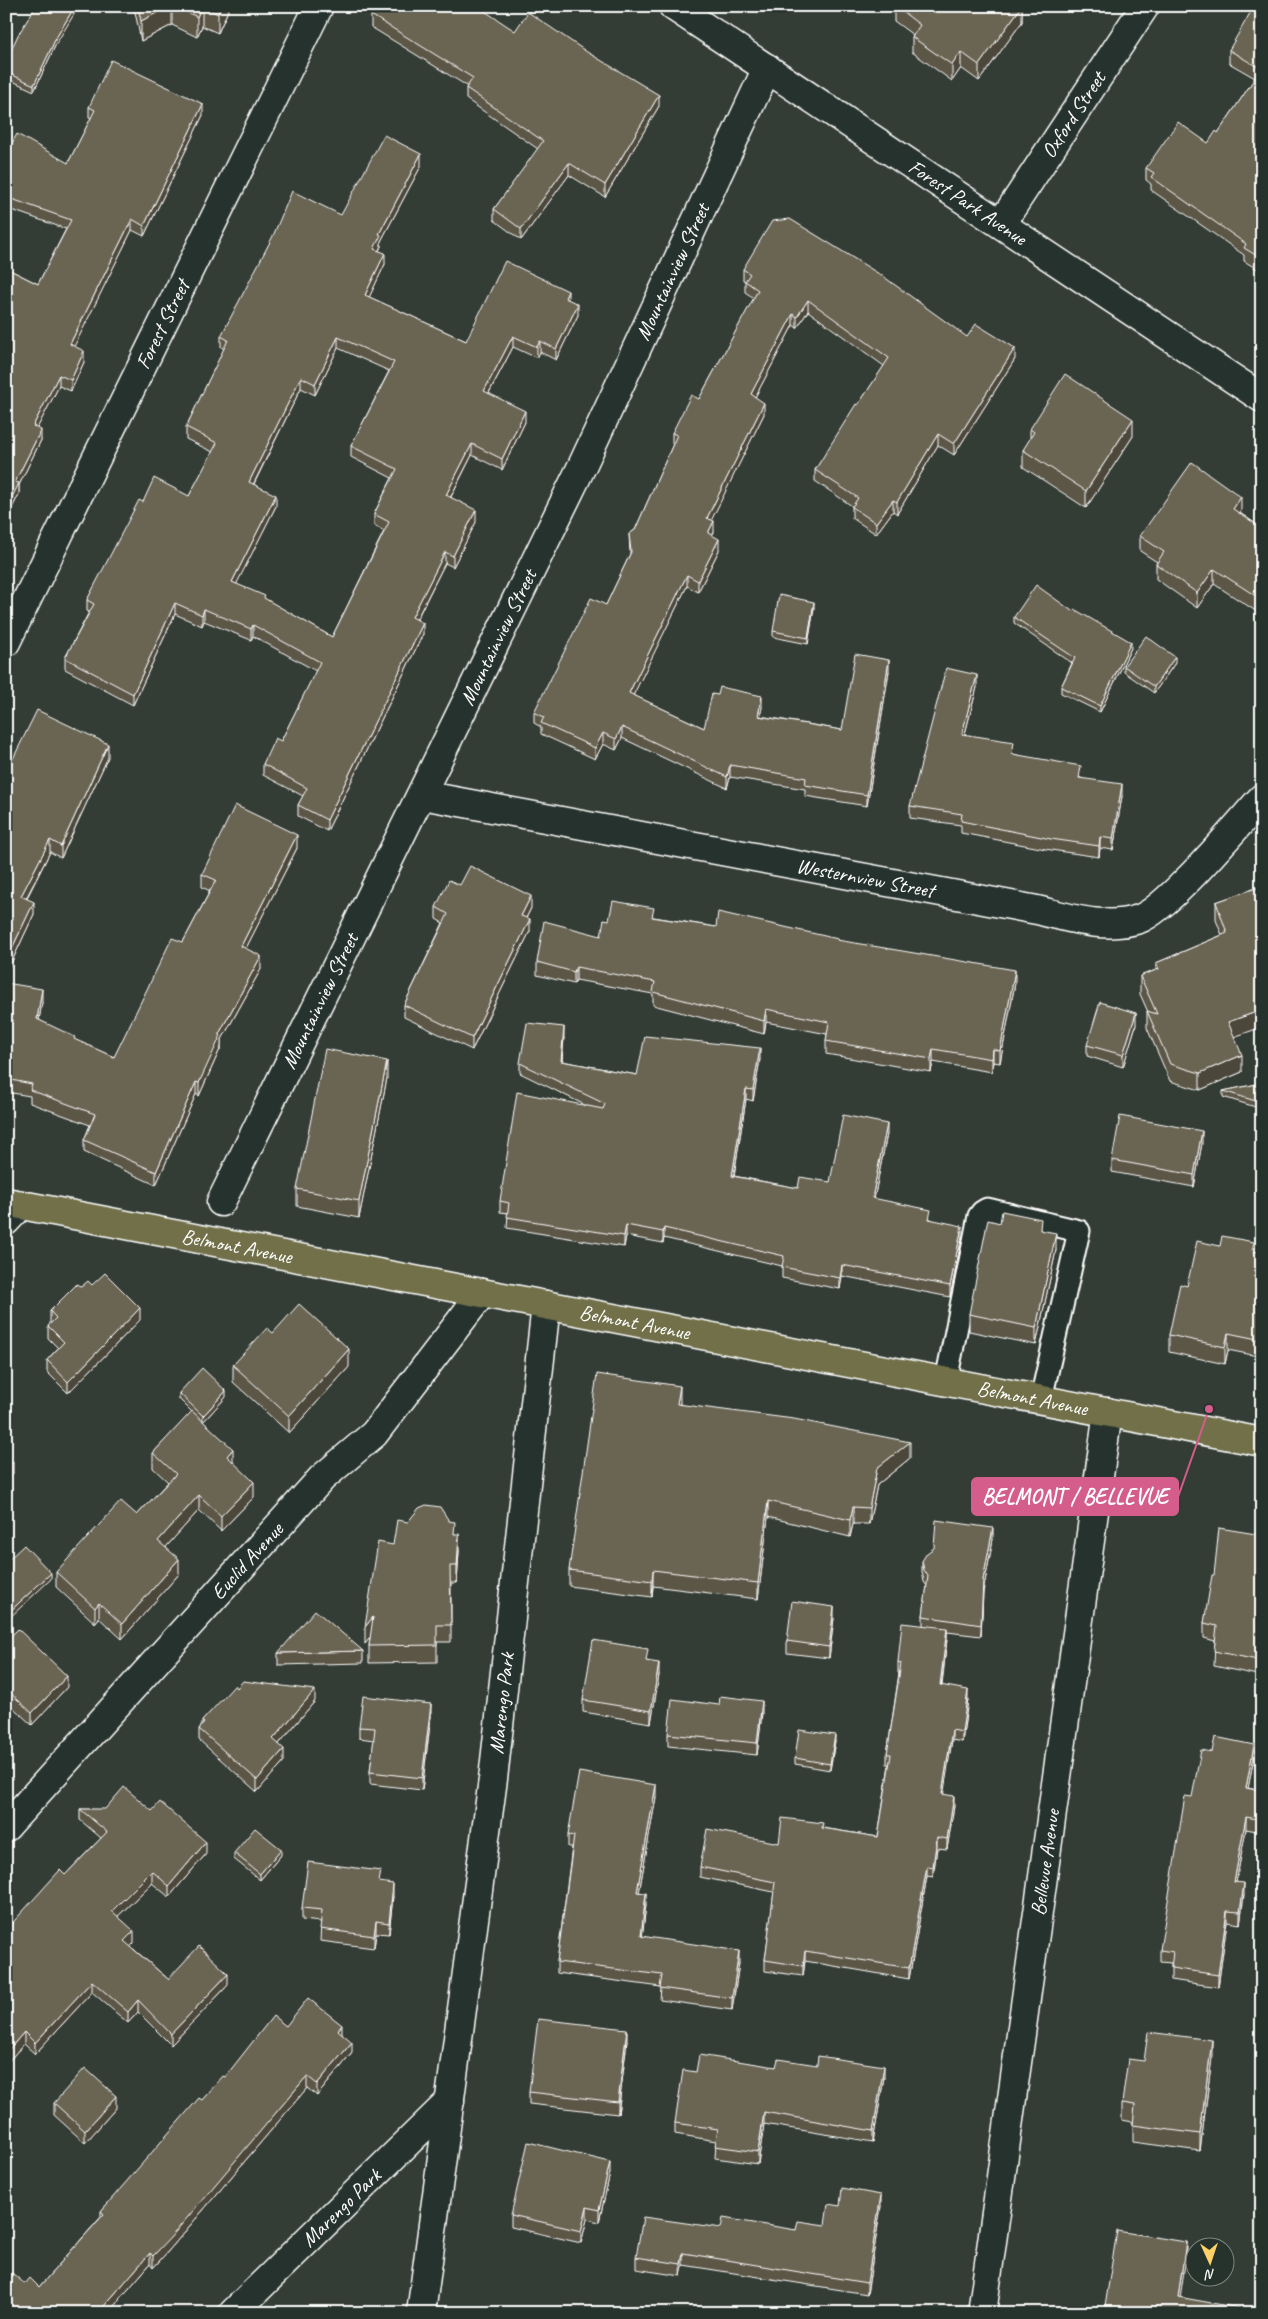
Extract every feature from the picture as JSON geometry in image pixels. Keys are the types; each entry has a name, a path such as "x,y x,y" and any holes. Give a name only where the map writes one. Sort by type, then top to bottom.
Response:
{"main road":[{"name":"Belmont Avenue","path":"11,1210 482,1293 1262,1442"}],"street":[{"name":"Forest Street","path":"6,642 319,6"},
{"name":"Forest Park Avenue","path":"673,6 1262,398"},
{"name":"Oxford Street","path":"1001,224 1146,6"},
{"name":"Mountainview Street","path":"221,1202 582,466 767,68"},
{"name":"Westernview Street","path":"422,795 1028,908 1084,921 1107,923 1140,918 1151,912 1184,882 1262,798"},
{"name":"Euclid Avenue","path":"6,1827 322,1478 374,1434 482,1293"},
{"name":"Marengo Park","path":"421,2313 493,1779 546,1305"},
{"name":"Bellevue Avenue","path":"982,2313 1108,1412"},
{"name":"Marengo Park","path":"233,2313 450,2102"}],"lane":[{"path":"946,1381 979,1216 987,1209 1079,1231 1041,1399"}],"building":[{"path":"36,6 75,6 56,38 34,85 6,72 6,61 18,35"},
{"path":"138,6 170,6 141,21"},
{"path":"174,6 202,6 197,17"},
{"path":"202,6 221,6 218,14"},
{"path":"377,6 477,6 515,31 528,12 587,52 659,95 605,185 569,163 521,229 494,209 543,141 466,88 473,78 371,15"},
{"path":"895,6 1022,6 979,65 961,52 952,65 912,37 920,25"},
{"path":"1254,6 1262,6 1262,142 1257,150 1262,154 1262,259 1244,248 1246,244 1151,177 1154,173 1146,168 1178,122 1208,143 1216,131 1218,133 1261,69 1229,50"},
{"path":"111,60 203,104 144,226 132,219 70,344 84,351 71,380 59,375 33,426 41,430 15,482 19,483 6,510 6,346 10,339 6,337 6,310 9,305 6,304 6,268 38,284 71,220 6,197 6,154 17,134 68,163 95,110 89,107"},
{"path":"384,135 421,154 379,234 381,235 374,249 385,253 365,295 466,341 505,261 568,291 565,298 578,304 556,349 540,341 537,347 513,336 484,391 525,411 502,459 472,444 446,495 476,510 453,556 445,552 412,617 423,623 327,820 298,805 307,788 263,764 275,738 281,741 320,662 253,625 251,629 204,609 202,615 175,603 133,694 65,658 94,604 87,600 139,500 143,502 154,478 189,496 217,443 186,427 228,340 221,336 273,236 292,191 341,215","holes":["338,337 394,362 351,446 397,469 374,514 389,522 332,637 264,598 265,596 232,582 276,495 249,482 301,377 315,384"]},
{"path":"790,219 884,277 967,337 976,324 1015,348 954,444 938,434 897,502 893,500 876,523 852,507 858,498 815,470 856,404 858,405 889,358 808,300 797,317 793,314 751,394 764,403 707,518 714,521 708,533 719,539 698,581 687,575 629,693 704,728 712,694 718,695 720,687 762,696 758,716 842,730 855,654 889,660 867,795 805,785 806,778 730,765 727,777 622,727 616,739 603,733 595,748 541,723 544,717 534,712 591,598 606,605 631,552 629,534 635,530 677,435 672,433 691,395 699,399 758,290 745,281 750,274 743,269 772,221"},
{"path":"1065,374 1133,419 1086,491 1023,450 1034,432 1030,429"},
{"path":"1192,462 1241,497 1233,509 1262,528 1262,600 1214,569 1197,593 1156,564 1164,552 1140,536"},
{"path":"1036,585 1072,611 1074,609 1131,642 1100,706 1061,687 1075,658 1014,617"},
{"path":"779,595 814,602 808,638 773,631"},
{"path":"1146,636 1175,657 1154,687 1124,666"},
{"path":"946,668 977,675 962,734 1014,742 1012,754 1081,766 1079,778 1122,784 1113,839 1100,837 1099,846 1051,839 961,821 962,814 910,806"},
{"path":"37,710 108,744 61,846 50,840 21,896 34,902 6,961 6,773"},
{"path":"235,805 297,835 241,946 261,956 219,1034 221,1035 199,1083 196,1082 156,1172 84,1140 95,1114 30,1090 32,1084 6,1079 6,983 42,989 37,1019 75,1037 74,1039 114,1057 172,938 183,942 216,880 202,874"},
{"path":"470,866 531,896 521,916 530,919 472,1038 404,1005 448,914 436,907 449,880 460,885"},
{"path":"1262,886 1262,1010 1228,1022 1242,1055 1200,1073 1170,1064 1147,1011 1157,1014 1140,976 1159,969 1156,963 1227,933 1216,902"},
{"path":"613,901 654,908 652,917 716,927 718,912 837,940 1015,970 1000,1051 993,1049 992,1059 933,1049 931,1059 826,1041 829,1022 766,1009 764,1021 653,992 655,982 576,967 574,972 537,962 544,921 601,936 604,919 609,920"},
{"path":"1100,1002 1136,1013 1123,1055 1087,1045"},
{"path":"527,1023 564,1027 561,1061 637,1075 645,1036 760,1048 753,1090 746,1089 732,1176 798,1188 800,1177 830,1182 843,1115 887,1124 872,1198 931,1210 929,1219 962,1226 950,1286 842,1265 840,1278 782,1267 784,1256 664,1228 663,1232 626,1225 624,1236 507,1217 509,1203 500,1201 517,1092 603,1109 605,1104 520,1063"},
{"path":"325,1049 387,1061 359,1201 297,1189"},
{"path":"1262,1083 1262,1103 1223,1091"},
{"path":"1120,1116 1202,1131 1194,1175 1112,1160"},
{"path":"1002,1211 1041,1219 1040,1230 1056,1233 1036,1328 969,1314 988,1220 1000,1223"},
{"path":"1222,1236 1254,1242 1252,1251 1262,1253 1262,1340 1228,1333 1225,1347 1169,1335 1180,1284 1187,1286 1197,1241 1220,1246"},
{"path":"105,1273 140,1308 68,1382 47,1360 64,1342 48,1326 56,1318 50,1311 77,1284 81,1287 88,1281 92,1285"},
{"path":"299,1304 349,1349 289,1416 233,1365 267,1328 273,1333"},
{"path":"202,1368 226,1391 203,1416 179,1393"},
{"path":"597,1374 680,1386 677,1404 794,1419 910,1442 877,1468 869,1508 853,1507 850,1520 768,1501 758,1583 653,1570 652,1581 569,1570"},
{"path":"192,1411 233,1449 227,1456 254,1482 221,1516 199,1495 158,1541 179,1559 122,1624 99,1603 95,1608 56,1572 121,1501 137,1515 176,1474 153,1453"},
{"path":"6,1456 13,1462 6,1468"},
{"path":"426,1505 440,1507 449,1521 455,1522 454,1534 459,1534 457,1566 450,1566 451,1625 437,1625 437,1645 369,1646 373,1617 365,1627 378,1542 393,1545 397,1520 408,1522 419,1508"},
{"path":"936,1520 993,1528 983,1580 981,1625 923,1616 928,1576 922,1561 927,1553 934,1548"},
{"path":"1219,1528 1262,1535 1262,1661 1214,1651 1217,1626 1204,1623 1212,1575 1214,1575"},
{"path":"24,1545 51,1573 6,1615 6,1562"},
{"path":"792,1601 834,1607 829,1647 787,1641"},
{"path":"315,1610 363,1651 278,1653"},
{"path":"902,1623 947,1628 940,1685 968,1690 962,1732 952,1730 942,1794 954,1796 947,1839 937,1837 933,1867 927,1866 909,1968 805,1951 803,1966 765,1960 775,1882 700,1867 707,1829 779,1843 782,1818 823,1823 822,1828 878,1837 891,1754 887,1754 901,1663 898,1662"},
{"path":"18,1629 67,1676 32,1713 6,1689 6,1641"},
{"path":"593,1640 648,1649 646,1661 659,1663 651,1711 583,1700"},
{"path":"243,1681 315,1690 273,1739 284,1749 257,1780 199,1729 204,1723 202,1721 235,1685 237,1688"},
{"path":"363,1696 431,1704 422,1778 370,1772 375,1728 359,1727"},
{"path":"720,1696 762,1701 757,1743 668,1734 672,1699 719,1705"},
{"path":"799,1730 835,1735 830,1764 795,1758"},
{"path":"1215,1737 1254,1745 1246,1788 1262,1791 1262,1820 1246,1817 1234,1882 1244,1883 1240,1912 1227,1911 1218,1975 1171,1968 1173,1952 1160,1950 1185,1796 1192,1797 1201,1750 1212,1752"},
{"path":"579,1772 656,1785 637,1892 646,1893 641,1936 739,1951 732,1998 660,1988 662,1975 557,1962 574,1836 568,1835"},
{"path":"124,1787 152,1811 160,1802 206,1842 169,1886 152,1871 112,1911 134,1931 124,1941 168,1979 199,1946 228,1974 171,2034 138,2000 128,2012 92,1981 35,2043 24,2032 6,2053 6,1930 60,1870 65,1875 107,1832 80,1809 105,1809"},
{"path":"255,1828 281,1849 260,1874 234,1853"},
{"path":"308,1862 381,1871 379,1882 393,1884 389,1923 376,1921 374,1936 320,1929 322,1910 302,1908"},
{"path":"308,1998 342,2025 338,2030 352,2042 317,2084 307,2076 153,2256 150,2253 98,2313 6,2313 6,2268 25,2284 30,2278 39,2287 104,2214 101,2211 199,2098 202,2100 223,2076 225,2077 273,2016 286,2026"},
{"path":"538,2019 627,2029 618,2102 529,2092"},
{"path":"1148,2032 1212,2040 1200,2134 1133,2125 1135,2105 1122,2103 1128,2059 1144,2061"},
{"path":"699,2055 776,2067 778,2059 817,2065 818,2056 884,2066 873,2131 764,2112 758,2152 715,2146 718,2129 675,2123 683,2070 696,2072"},
{"path":"85,2068 116,2096 85,2131 54,2103"},
{"path":"528,2142 610,2162 599,2210 587,2207 581,2231 511,2215"},
{"path":"842,2188 881,2195 867,2283 683,2253 681,2264 636,2257 643,2217 721,2228 723,2218 796,2230 798,2221 825,2225 828,2204 840,2206"},
{"path":"1117,2231 1186,2242 1178,2297 1262,2312 1262,2313 1104,2313"}],"place":[{"name":"BELMONT / BELLEVUE","path":"1209,1409"}]}
